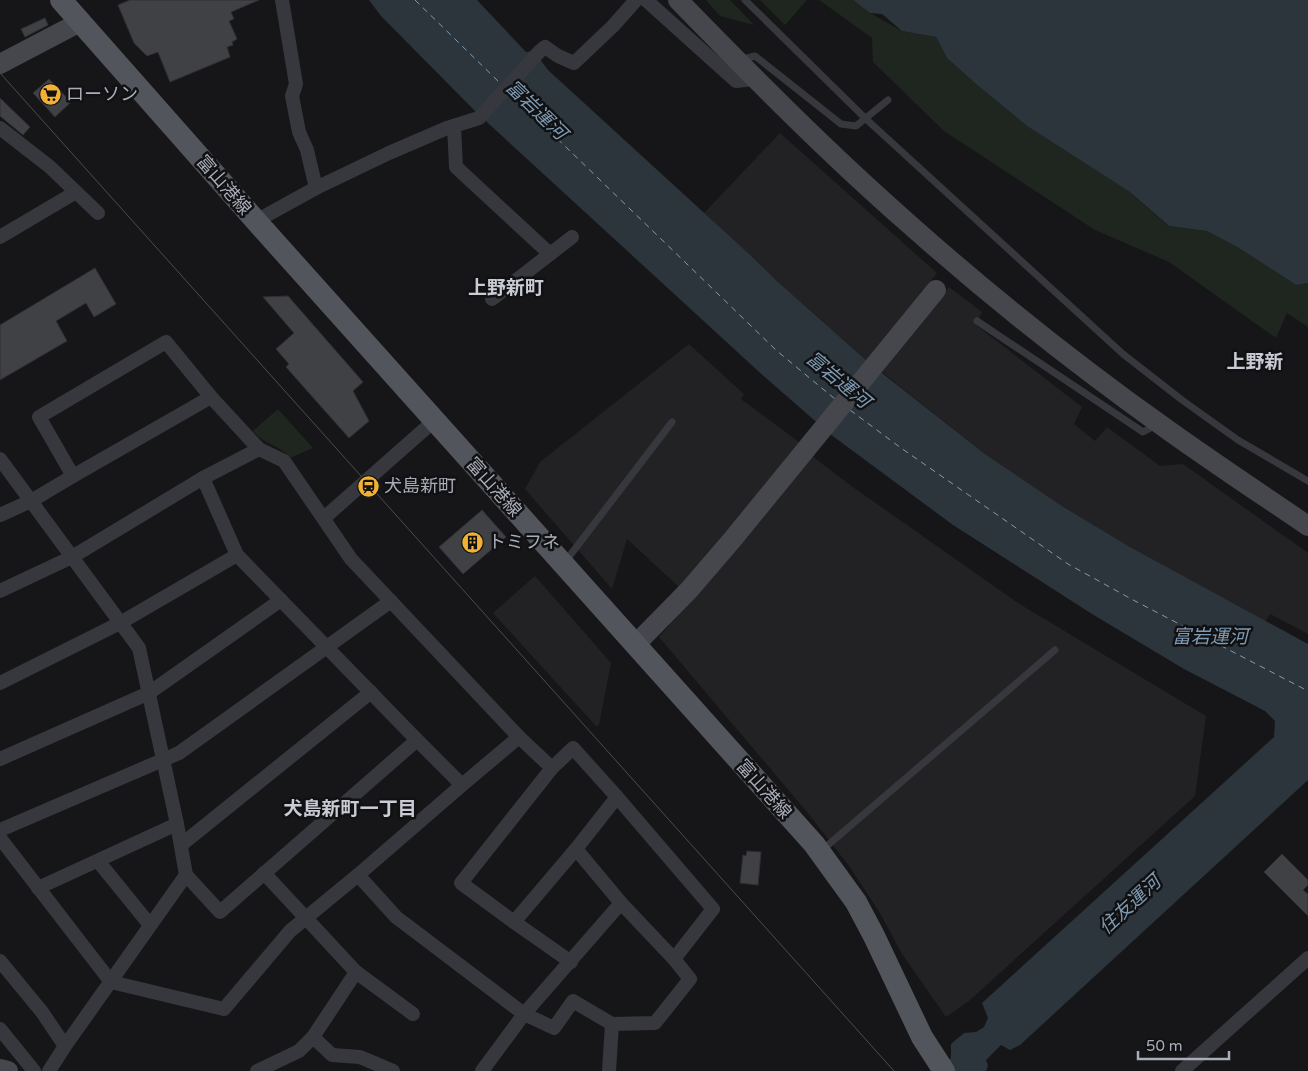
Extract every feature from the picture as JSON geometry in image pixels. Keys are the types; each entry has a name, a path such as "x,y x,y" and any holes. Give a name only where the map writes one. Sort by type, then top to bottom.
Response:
{"main road":[{"name":"富山港線","path":"60,0 814,844 835,871 860,910 912,1019 940,1065"}],"street":[{"path":"282,0 296,84 292,96 299,132 307,150 316,188"},
{"path":"256,221 316,188 389,153 454,126 479,118 539,52 546,47 558,56 574,63 613,26 636,0"},
{"path":"646,0 736,81 754,79"},
{"path":"678,0 754,79 910,226 1043,336 1158,423 1308,526"},
{"path":"0,64 80,22"},
{"path":"454,126 456,167 550,254"},
{"path":"0,128 50,167 98,213"},
{"path":"0,237 76,192"},
{"path":"492,299 572,237"},
{"path":"635,645 695,583 823,430 936,290"},
{"path":"73,476 39,417 166,342 211,397 258,449 284,461 351,558 519,737 552,768"},
{"path":"0,515 31,501 211,397"},
{"path":"324,518 435,420"},
{"path":"0,591 72,557 203,478 258,449"},
{"path":"0,460 139,648 177,824 186,875 220,912 417,740"},
{"path":"203,478 238,554 327,648 462,785"},
{"path":"0,683 120,623 238,554"},
{"path":"0,759 149,693 281,600"},
{"path":"0,830 179,753 391,601"},
{"path":"181,845 371,692"},
{"path":"0,838 111,982 224,1009 290,931 358,876 519,737"},
{"path":"571,962 461,883 552,768 573,748 618,797 713,909 674,959"},
{"path":"514,922 618,797"},
{"path":"38,888 177,824"},
{"path":"358,876 396,917 524,1014 554,1028 573,1001 612,1024 655,1022 690,979 674,959 621,903 576,848"},
{"path":"98,861 150,925"},
{"path":"264,873 356,972 413,1014"},
{"path":"49,1071 186,875"},
{"path":"482,1071 524,1014 621,903"},
{"path":"1182,1071 1308,958"},
{"path":"0,961 42,1012 65,1046"},
{"path":"257,1071 299,1051 313,1037 356,972"},
{"path":"609,1071 612,1024"},
{"path":"0,1028 34,1071"},
{"path":"313,1037 332,1055 360,1057 393,1071"},
{"path":"0,1070 8,1071"}],"lane":[{"path":"745,0 866,119 1123,354 1182,400 1238,440 1308,481"},
{"path":"736,60 755,56 841,124 856,126 888,100"},
{"path":"977,321 1143,432 1158,423"},
{"path":"563,564 672,422"},
{"path":"828,845 1055,650"}],"shaded area":[{"path":"706,0 730,0 754,25 720,16"},
{"path":"760,0 807,0 785,25"},
{"path":"819,0 853,0 870,13 902,31 936,37 947,58 1027,126 1130,192 1168,226 1207,231 1239,248 1296,285 1308,283 1308,327 1287,313 1276,338 1169,262 1095,230 944,131 873,62 872,38"},
{"path":"780,133 937,273 868,362 704,213"},
{"path":"949,287 982,312 976,325 1082,407 1074,424 1095,441 1107,427 1160,466 1183,464 1308,553 1308,634 1270,614 1265,622 1130,547 1062,506 985,454 882,372"},
{"path":"689,344 744,394 741,399 799,442 711,553 680,588 627,539 612,589 525,489 540,462"},
{"path":"278,409 313,448 290,458 253,431"},
{"path":"812,456 850,485 1018,603 1206,716 1195,796 969,1001 946,1017 902,954 880,913 849,866 807,812 659,637"},
{"path":"535,576 611,663 599,725 596,726 493,613"}],"water":[{"name":"富岩運河","path":"369,0 477,0 526,52 534,51 548,70 777,281 868,362 985,454 1062,506 1130,547 1308,644 1308,780 1020,1045 1010,1050 1001,1045 986,1060 988,1066 986,1071 936,1071 951,1058 951,1044 964,1033 976,1032 984,1027 988,1018 982,1003 1274,737 1275,721 1265,711 1184,669 1092,614 953,525 830,434 757,370 476,112 381,16"},
{"path":"853,0 1308,0 1308,283 1296,285 1239,248 1207,231 1169,226 1130,192 1027,126 947,58 936,37 902,31 882,14 870,13"}],"building":[{"path":"130,0 259,0 231,12 234,19 229,21 237,39 232,42 233,45 227,47 230,57 170,82 158,52 147,56 134,43 118,5"},
{"path":"45,18 48,25 25,37 21,29"},
{"path":"49,79 71,102 55,117 33,93"},
{"path":"0,98 30,127 23,135 0,116"},
{"path":"95,268 116,304 94,317 86,303 56,321 67,341 0,380 0,325"},
{"path":"288,296 363,382 353,391 369,421 349,438 286,367 289,364 276,349 294,333 263,297"},
{"name":"トミフネ","path":"482,510 506,537 463,574 439,547"},
{"path":"747,851 761,852 758,885 740,883 743,855 746,856"},
{"path":"1282,854 1308,880 1308,885 1303,890 1308,894 1308,916 1264,872"}],"ferry route":[{"path":"415,0 502,85"},
{"path":"510,93 777,351 835,399"},
{"path":"850,410 901,448 1068,564 1308,691"}],"tram line":[{"path":"0,73 894,1071"}],"place":[{"name":"ローソン","path":"50,94"},
{"name":"犬島新町","path":"368,486"},
{"name":"トミフネ","path":"472,542"}],"district":[{"name":"上野新町","path":"506,288"},
{"name":"上野新","path":"1255,362"},
{"name":"犬島新町一丁目","path":"350,809"}],"water label":[{"name":"住友運河","path":"1130,905"}]}
